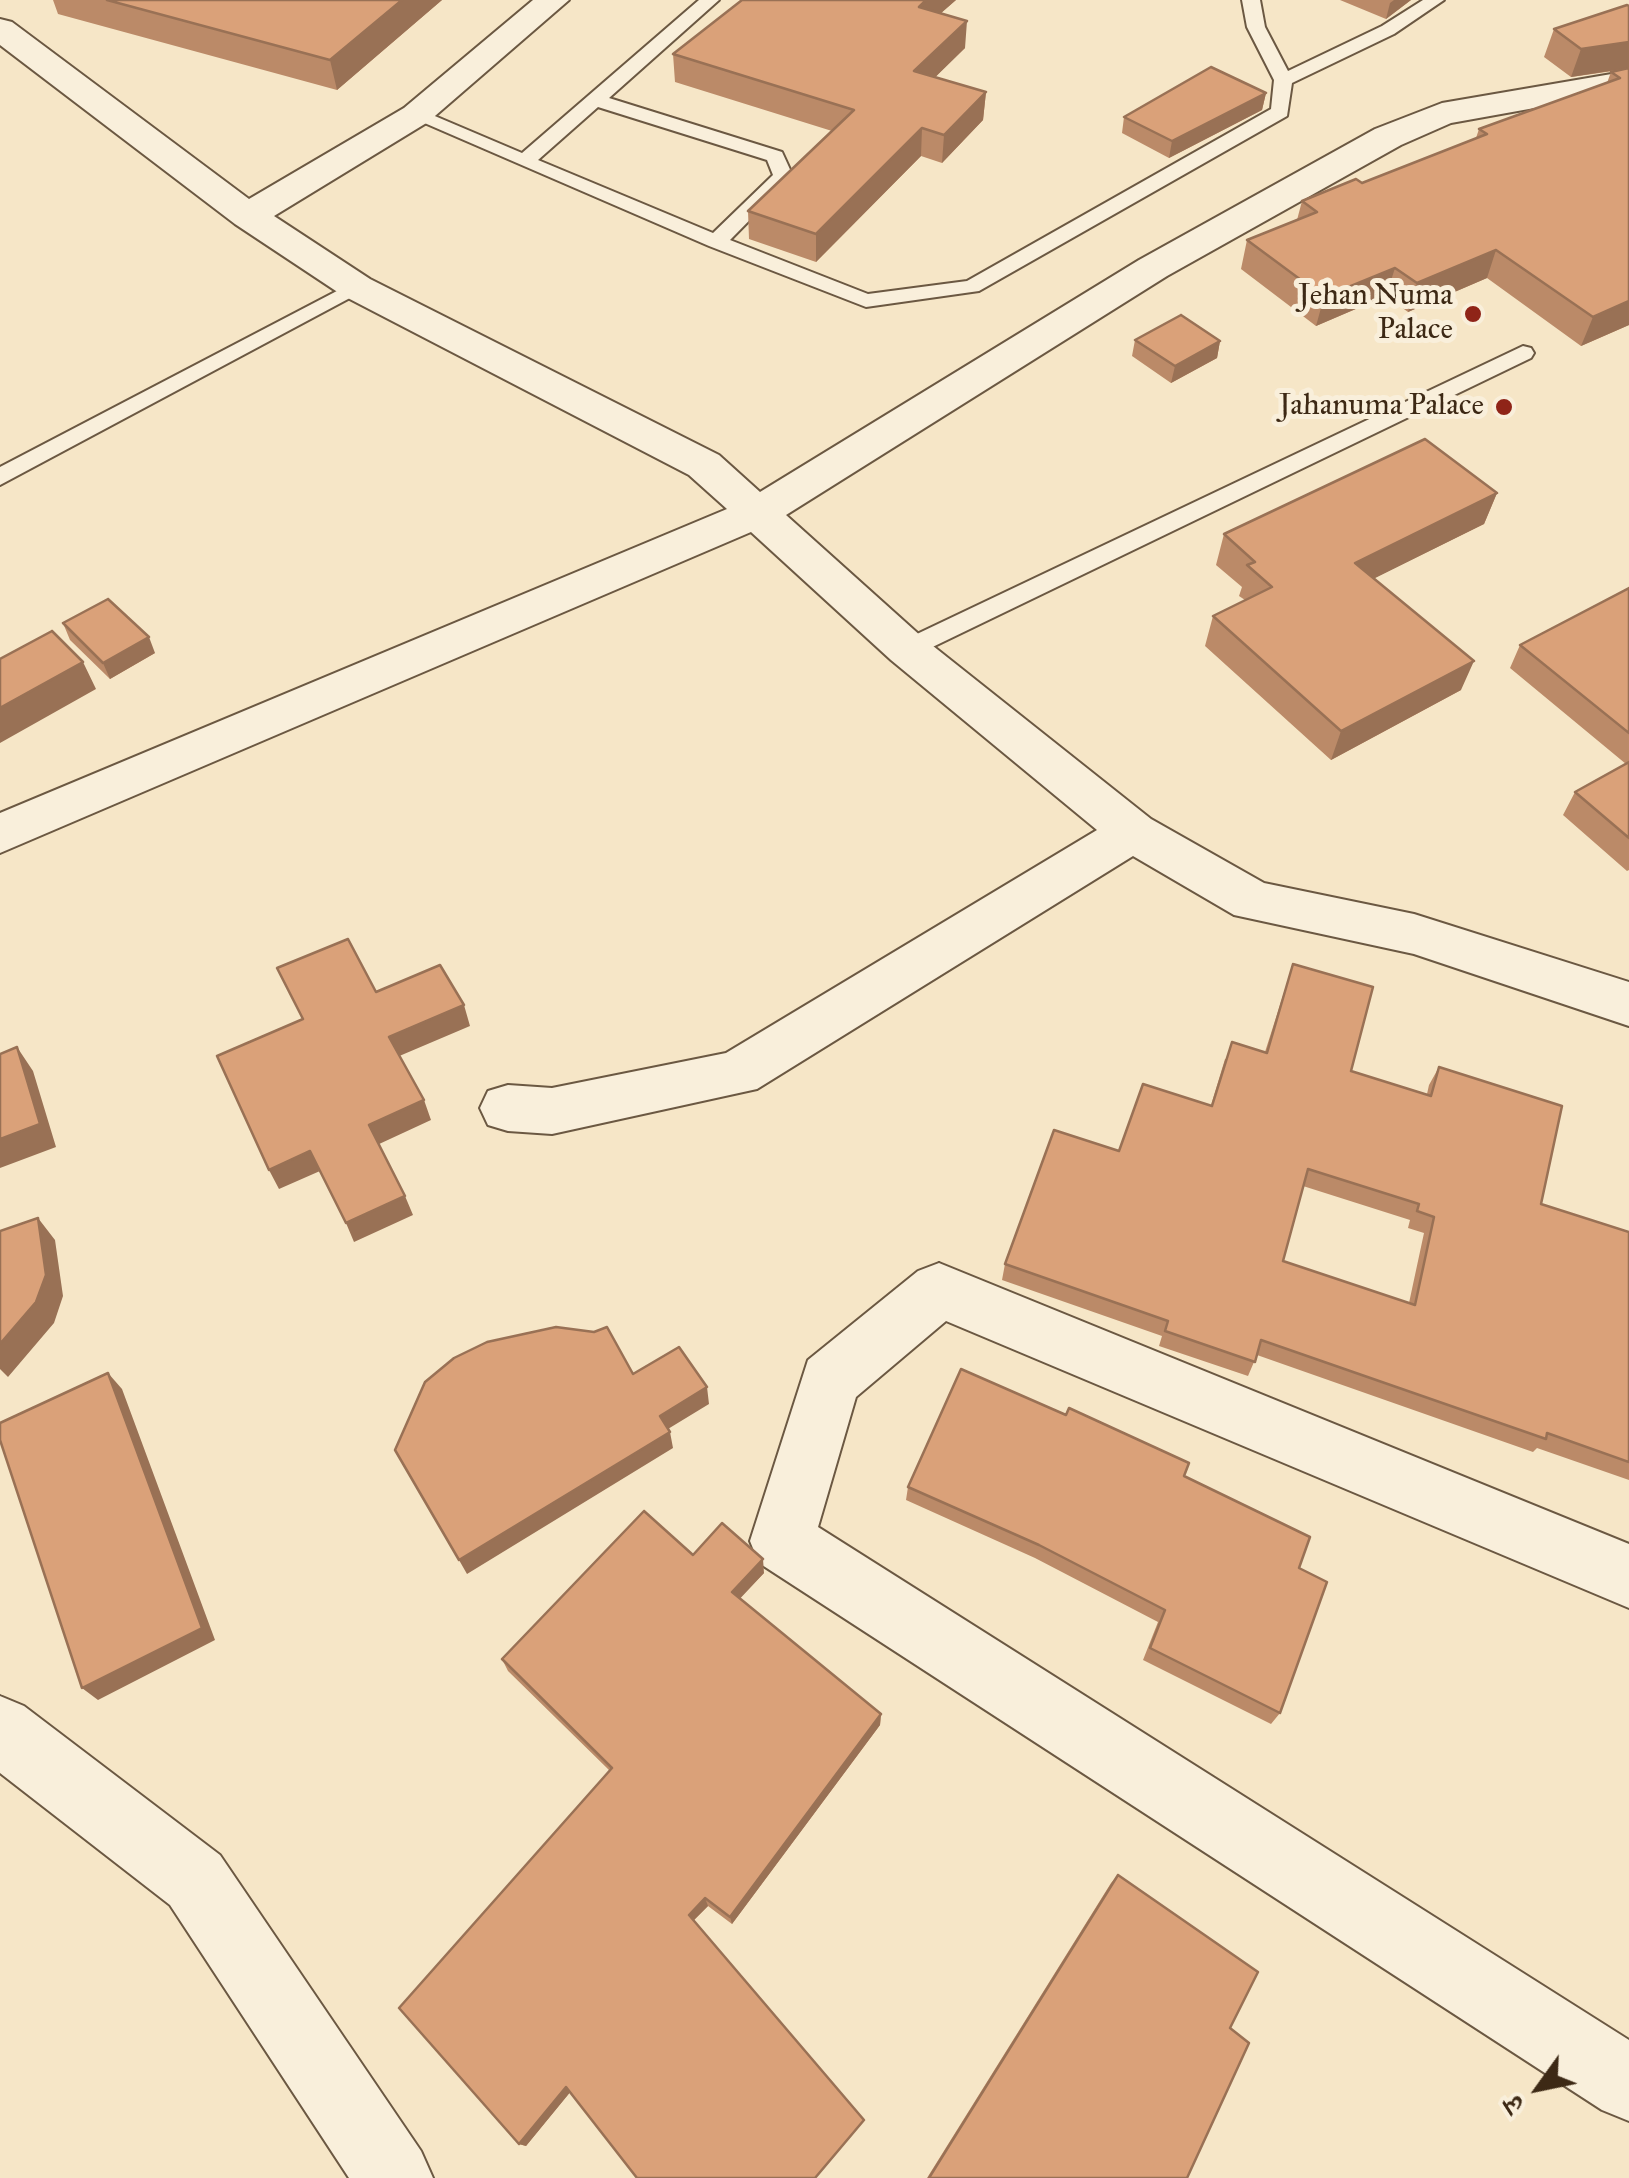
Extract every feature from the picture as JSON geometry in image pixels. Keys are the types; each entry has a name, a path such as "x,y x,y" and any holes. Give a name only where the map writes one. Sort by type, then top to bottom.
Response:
{"street":[{"path":"248,216 416,115 553,0"},
{"path":"0,29 195,172 248,216 356,287 704,466 907,649 1133,832 1252,901 1414,934 1629,1004"},
{"path":"0,834 759,512 1153,268 1388,137 1442,114 1629,81"},
{"path":"195,172 336,163"},
{"path":"508,1108 552,1111 738,1073 1133,832"},
{"path":"1629,1576 939,1290 830,1380 782,1541 1629,2084"},
{"path":"0,1730 195,1880 394,2178"}],"lane":[{"path":"528,159 599,101 710,0"},
{"path":"416,115 528,159 716,242 866,300 972,287 1280,112 1283,80 1256,27 1250,0"},
{"path":"1283,80 1388,30 1434,0"},
{"path":"599,101 775,156 782,176 716,242"},
{"path":"0,477 356,287"},
{"path":"907,649 1522,353"}],"building":[{"path":"107,0 402,0 330,60"},
{"path":"742,0 926,0 919,7 967,21 914,71 986,92 944,135 922,128 816,234 748,211 854,110 673,54"},
{"path":"1627,5 1629,42 1581,49 1554,29"},
{"path":"1211,67 1266,93 1172,141 1124,117"},
{"path":"1629,68 1629,301 1593,317 1496,250 1417,283 1395,268 1324,297 1247,240 1317,212 1302,201 1356,179 1362,183 1487,134 1479,129 1620,78 1611,72"},
{"path":"1181,315 1220,341 1175,366 1135,340"},
{"path":"1425,439 1497,493 1355,563 1474,661 1341,731 1213,616 1272,587 1247,565 1255,562 1224,534"},
{"path":"1629,588 1629,733 1520,645"},
{"path":"108,599 149,637 103,663 63,623"},
{"path":"52,631 83,662 0,708 0,659"},
{"path":"1629,762 1629,838 1575,792"},
{"path":"348,939 376,992 440,965 464,1005 389,1037 424,1100 369,1125 405,1196 346,1223 310,1151 269,1170 217,1056 303,1019 277,968"},
{"path":"1293,964 1373,987 1351,1071 1431,1096 1439,1067 1562,1106 1541,1204 1629,1232 1629,1462 1547,1433 1546,1439 1261,1340 1255,1362 1165,1331 1168,1321 1005,1264 1054,1130 1119,1151 1143,1084 1212,1106 1232,1042 1267,1053","holes":["1308,1169 1419,1204 1417,1211 1434,1217 1415,1305 1283,1261"]},
{"path":"17,1047 40,1124 0,1139 0,1054"},
{"path":"38,1218 46,1275 36,1302 0,1344 0,1231"},
{"path":"556,1327 594,1332 607,1327 633,1374 679,1347 707,1387 660,1416 670,1432 459,1560 395,1450 425,1382 454,1358 487,1342"},
{"path":"961,1369 1066,1415 1069,1408 1189,1463 1184,1476 1310,1537 1299,1568 1327,1582 1280,1713 1150,1648 1165,1610 1039,1545 908,1487"},
{"path":"108,1373 202,1628 82,1688 0,1440 0,1423"},
{"path":"644,1511 693,1555 722,1523 763,1559 732,1592 881,1714 730,1917 705,1898 689,1915 864,2120 815,2178 637,2178 566,2087 519,2144 399,2008 612,1768 502,1659"},
{"path":"1118,1875 1258,1972 1230,2028 1249,2043 1187,2178 929,2178"}],"place":[{"name":"Jehan Numa Palace","path":"1473,314"},
{"name":"Jahanuma Palace","path":"1504,407"}]}
